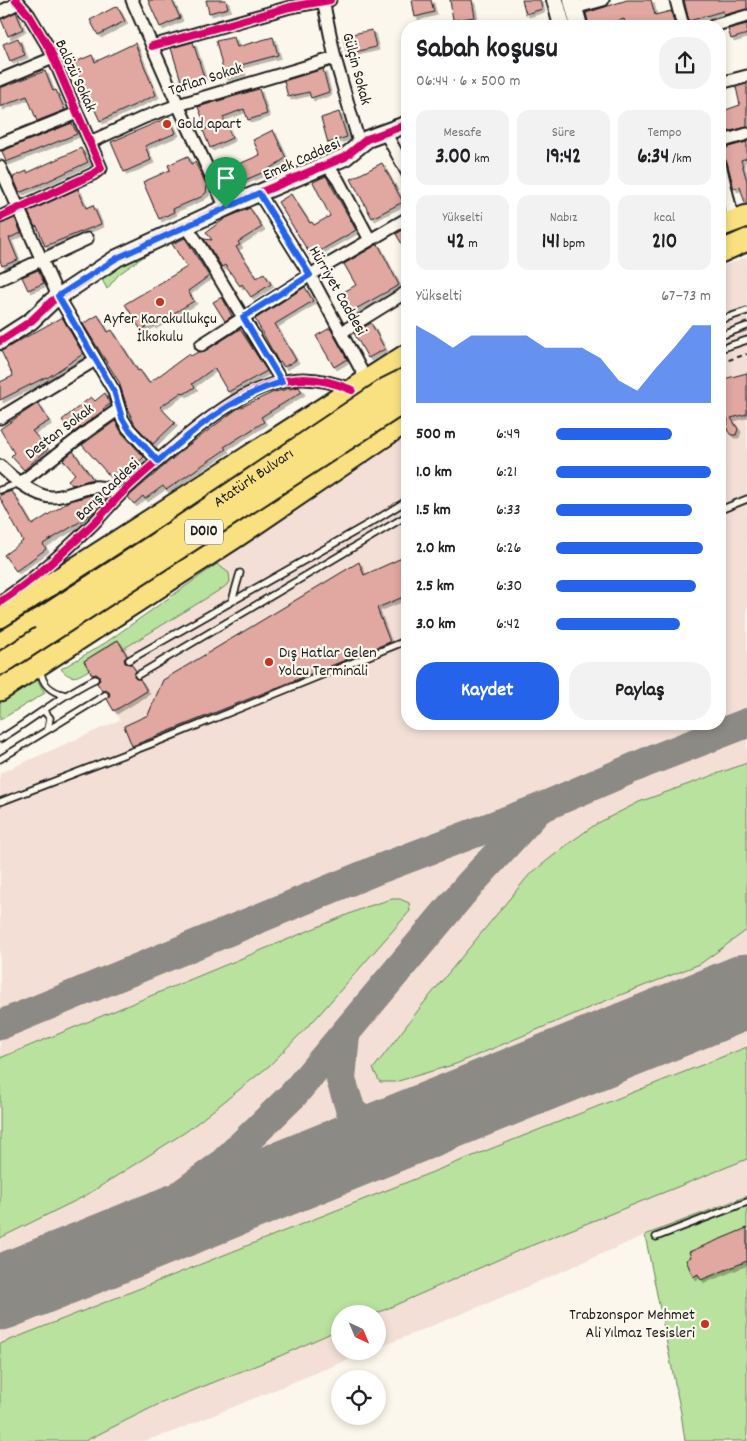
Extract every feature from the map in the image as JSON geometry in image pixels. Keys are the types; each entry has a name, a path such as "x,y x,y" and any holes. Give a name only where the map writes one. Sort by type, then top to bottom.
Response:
{"highway":[{"path":"726,241 747,234"},
{"path":"726,249 747,240"},
{"path":"0,617 401,359"},
{"name":"Atatürk Bulvarı","path":"0,644 168,536 401,382"},
{"name":"Atatürk Bulvarı","path":"0,664 401,404"},
{"path":"0,690 237,536 401,425"}],"street":[{"path":"132,0 226,208"},
{"path":"152,46 290,7 325,0"},
{"name":"Gülçin Sokak","path":"325,0 335,58 360,146"},
{"path":"555,0 560,20"},
{"path":"577,20 573,4 603,0"},
{"path":"676,0 682,20"},
{"path":"0,12 17,2"},
{"name":"Balözü Sokak","path":"17,2 29,16 53,58 101,168 93,174 19,210"},
{"path":"726,22 747,16"},
{"path":"0,80 53,58"},
{"name":"Taflan Sokak","path":"90,142 145,117 178,105 335,58"},
{"path":"726,81 747,76"},
{"path":"0,144 77,113"},
{"name":"Emek Caddesi","path":"0,341 31,321 58,296 117,258 259,193 345,157 367,139 401,126"},
{"path":"385,132 401,161"},
{"path":"726,140 747,134"},
{"path":"326,165 338,180 370,240"},
{"path":"0,167 58,296 114,391 122,418 128,428 158,461"},
{"path":"726,188 733,215"},
{"name":"Hürriyet Caddesi","path":"259,193 310,275 342,332 360,385"},
{"path":"0,217 19,210"},
{"path":"201,345 310,275 401,222"},
{"path":"186,226 282,382"},
{"path":"0,279 87,239"},
{"path":"342,332 401,295"},
{"path":"0,418 95,360"},
{"name":"Barış Caddesi","path":"0,602 44,570 93,524 119,496 158,461 231,403 264,387 282,382 304,379 360,385"},
{"name":"Destan Sokak","path":"20,483 119,409"},
{"path":"0,466 20,483 43,496 52,497 94,487 110,489 119,496"}],"lane":[{"path":"726,318 747,310"},
{"path":"726,334 747,326"},
{"path":"726,347 747,340"},
{"path":"0,490 20,483"},
{"path":"726,508 747,499"},
{"path":"129,660 401,504"},
{"path":"377,519 384,529"},
{"path":"138,676 401,519"},
{"path":"232,601 240,573"},
{"path":"0,802 164,739 401,643"},
{"path":"44,662 41,672 42,679 56,693 65,695"},
{"path":"0,739 65,695 95,679"},
{"path":"0,760 105,695"},
{"path":"44,711 50,718 48,729"},
{"path":"656,1237 747,1202"}],"path":[{"path":"726,361 747,354"}],"shaded area":[{"path":"747,257 747,1196 645,1235 522,1289 386,1345 386,1305 331,1305 331,1360 347,1360 170,1433 143,1441 0,1441 0,773 120,720 84,661 85,656 267,528 401,438 401,730 726,730 726,265"}],"green space":[{"path":"141,248 146,255 119,274 107,289 97,270"},
{"path":"217,564 229,573 230,582 223,588 123,649 117,640 84,661 89,670 75,677 68,675 61,669 105,643"},
{"path":"36,678 45,693 0,720 0,700"},
{"path":"747,763 747,930 700,964 610,999 456,1064 395,1082 380,1082 373,1069 423,1004 529,875 596,824 639,802"},
{"path":"392,899 400,899 409,903 410,911 317,1017 269,1066 187,1131 85,1196 0,1238 0,1058 366,907"},
{"path":"747,1047 747,1159 518,1251 386,1309 386,1305 331,1305 331,1333 280,1356 159,1404 85,1441 0,1441 0,1344"},
{"name":"Trabzonspor Mehmet Ali Yılmaz Tesisleri","path":"747,1196 747,1441 685,1441 645,1235"}],"building":[{"path":"148,0 172,0 180,18 160,27"},
{"path":"206,0 226,0 228,8 209,13"},
{"path":"412,0 431,0 434,12 415,17"},
{"path":"450,0 472,0 475,17 453,20"},
{"path":"522,0 540,0 542,9 526,14"},
{"path":"627,0 651,0 655,15 671,11 673,20 588,20 586,13"},
{"path":"684,0 747,0 747,9 724,15 723,11 689,20"},
{"path":"117,6 125,21 98,35 90,20"},
{"path":"16,12 23,29 8,36 1,19"},
{"path":"747,24 747,34 731,39 728,29"},
{"path":"372,30 376,47 347,54 343,36"},
{"path":"234,37 237,47 273,37 278,55 241,65 243,73 225,78 216,41"},
{"path":"18,38 25,55 10,61 3,44"},
{"path":"193,42 204,77 182,84 171,48"},
{"path":"135,43 156,95 100,121 73,63 92,55 95,62"},
{"path":"323,69 329,92 311,98 309,92 288,97 284,81"},
{"path":"45,71 53,91 56,90 65,110 37,121 27,96 0,107 0,88"},
{"path":"747,84 747,127 726,132 726,110 740,105 736,87"},
{"path":"259,89 267,114 248,120 244,109 223,117 232,138 210,148 203,130 207,129 198,107"},
{"path":"339,112 347,137 328,143 321,118"},
{"path":"169,117 176,133 145,146 151,160 124,172 111,142"},
{"path":"72,123 77,134 6,162 2,151"},
{"path":"273,130 286,158 264,172 231,186 225,170 260,155 253,140"},
{"path":"747,142 747,158 741,160 747,181 747,203 745,203 740,187 734,189 726,160 726,147"},
{"path":"81,148 88,162 48,181 21,192 19,191 13,177 27,171 27,173"},
{"path":"188,156 191,164 195,162 207,186 206,193 173,209 174,212 159,219 143,182 170,170 168,165"},
{"path":"382,163 401,198 401,203 372,218 351,179"},
{"path":"326,176 356,230 311,256 278,202 291,194 310,223 312,222 314,225 330,216 313,182"},
{"path":"78,189 86,208 93,205 101,224 45,246 37,226 35,227 28,212"},
{"path":"250,208 262,227 238,242 240,245 236,247 257,278 264,273 271,284 251,297 242,284 240,286 225,265 222,267 204,239 212,240 206,232 226,218"},
{"path":"15,218 21,233 9,238 18,260 2,266 0,260 0,224"},
{"path":"401,231 401,242 396,234"},
{"name":"Ayfer Karakullukçu İlkokulu","path":"185,238 209,276 188,291 194,301 153,326 152,324 141,330 125,304 187,267 172,244"},
{"path":"378,244 399,285 352,311 342,293 356,285 344,264"},
{"path":"38,270 44,283 28,290 22,277"},
{"path":"305,287 313,301 275,324 296,360 284,367 281,362 279,363 255,319"},
{"path":"222,297 232,316 225,321 213,302"},
{"path":"98,315 108,332 112,330 138,371 140,370 149,383 189,354 191,356 205,351 240,329 267,371 228,392 214,368 192,384 195,387 184,394 182,392 160,407 175,423 153,444 135,425 119,382 83,324"},
{"path":"62,317 83,354 47,378 0,400 0,382 13,376 1,351"},
{"path":"371,323 385,349 368,358 354,333"},
{"path":"330,328 347,359 334,367 316,336"},
{"path":"747,373 747,414 731,418 738,429 736,435 731,435 727,430 726,378"},
{"path":"299,387 302,392 261,417 264,422 224,447 226,449 166,490 163,486 145,499 143,496 134,504 128,497 186,447 237,409 274,392"},
{"path":"105,393 110,404 73,433 62,420 91,397 95,401"},
{"path":"38,403 49,421 32,431 48,449 24,470 11,456 14,453 0,429"},
{"path":"115,421 122,433 144,457 116,483 82,445"},
{"path":"73,451 93,479 72,485 68,480 75,474 63,460"},
{"path":"12,491 32,525 70,501 95,494 107,498 83,520 43,544 46,549 16,571 4,555 23,541 0,498 0,495"},
{"name":"Dış Hatlar Gelen Yolcu Terminali","path":"401,558 401,598 377,608 390,642 132,746 124,726 148,715 163,680 359,562 364,575"},
{"path":"118,640 127,656 124,659 125,663 131,664 136,671 134,677 140,679 147,691 114,711 107,699 110,695 109,692 102,691 97,683 100,680 99,676 96,674 92,675 84,661"},
{"path":"747,1228 747,1261 701,1280 698,1274 693,1277 686,1260 691,1257 689,1252"}],"taxiway":[{"path":"0,1025 379,869 538,809 647,762 747,723"},
{"path":"65,1268 157,1212 221,1165 293,1095 469,885 535,813"},
{"path":"721,1001 747,979"},
{"path":"345,1034 341,1080 351,1111 367,1125 399,1133"}],"runway":[{"path":"0,1293 747,991"}],"cycle path":[{"path":"0,217 93,174 101,168 50,50 29,15 16,0"},
{"path":"152,46 290,7 330,0"},
{"path":"0,341 31,321 52,301 117,258 240,201 345,157 367,139 401,127"},
{"path":"0,602 37,575 60,555 123,492 157,462 198,427 233,402 271,384 302,379 319,380 352,390"}],"place":[{"name":"Gold apart","path":"167,124"},
{"name":"Ayfer Karakullukçu İlkokulu","path":"160,302"},
{"name":"Dış Hatlar Gelen Yolcu Terminali","path":"269,662"},
{"name":"Trabzonspor Mehmet Ali Yılmaz Tesisleri","path":"705,1324"}],"route":[{"path":"259,193 310,275 243,317 282,382 264,387 231,403 158,461 128,428 122,418 114,391 58,296 117,258 226,208 259,193"}]}
